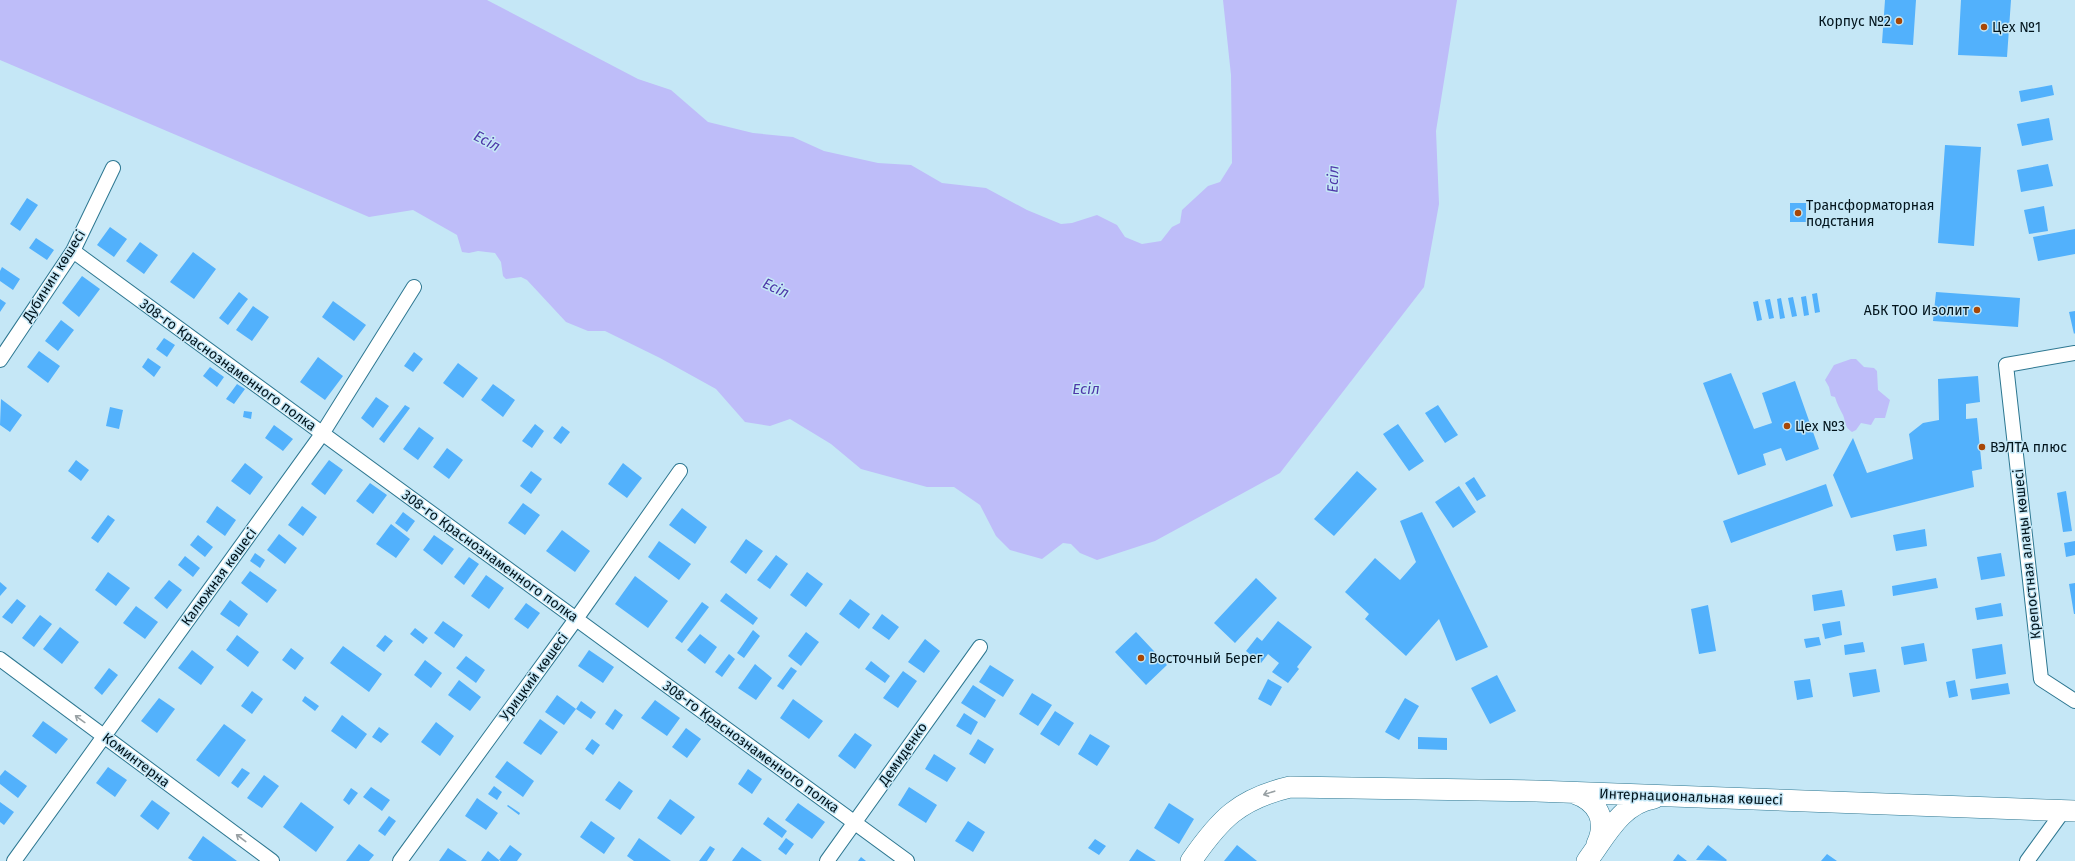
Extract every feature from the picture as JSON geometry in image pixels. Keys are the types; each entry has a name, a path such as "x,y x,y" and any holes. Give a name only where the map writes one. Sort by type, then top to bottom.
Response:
{"street":[{"name":"Дубинин көшесі","path":"0,360 73,251 113,168"},
{"name":"308-го Краснознаменного полка","path":"73,251 906,861"},
{"name":"Калюжная көшесі","path":"14,861 322,434 414,287"},
{"name":"Крепостная алаңы көшесі","path":"2075,353 2006,365 2041,679 2075,701"},
{"name":"Урицкий көшесі","path":"400,861 576,619 680,472"},
{"name":"Демиденко","path":"827,861 980,648"},
{"name":"Коминтерна","path":"0,659 267,860"},
{"name":"Интернациональная көшесі","path":"1191,861 1222,821 1245,804 1272,791 1290,787 1307,786 1672,796 2070,811"},
{"path":"1574,793 1584,797 1594,804 1601,817 1602,831 1590,856"},
{"path":"1590,856 1623,813 1647,800 1672,796"},
{"path":"2027,861 2070,811"}],"water":[{"name":"Есіл","path":"0,0 487,0 638,79 671,90 708,122 753,133 793,137 824,151 878,163 911,165 942,183 986,188 1027,210 1061,224 1072,223 1097,215 1117,225 1125,237 1142,244 1161,241 1172,227 1180,223 1182,210 1208,186 1220,182 1232,163 1231,75 1223,0 1457,0 1436,131 1439,204 1424,287 1280,473 1155,541 1097,560 1080,553 1071,544 1063,543 1042,559 1010,550 996,536 980,505 954,487 927,487 861,469 831,444 790,419 770,426 745,422 716,389 660,358 605,331 588,331 566,322 527,280 521,277 506,279 503,276 501,262 495,253 478,251 469,253 462,252 457,235 413,210 369,217 0,60"},
{"path":"1851,359 1856,359 1864,367 1874,368 1877,371 1878,390 1890,400 1885,418 1875,418 1871,425 1861,423 1856,430 1852,432 1846,426 1835,397 1831,396 1829,387 1825,380 1834,365"}],"building":[{"name":"Корпус №2","path":"1885,0 1916,0 1913,45 1882,43"},
{"name":"Цех №1","path":"1961,0 2011,0 2007,57 1958,55"},
{"path":"2052,85 2054,95 2021,102 2019,91"},
{"path":"2049,118 2053,140 2022,146 2017,124"},
{"path":"1945,145 1981,147 1974,246 1938,243"},
{"path":"2048,164 2053,186 2021,192 2017,170"},
{"path":"27,198 38,205 20,231 10,224"},
{"name":"Трансформаторная подстания","path":"1790,203 1806,203 1806,222 1790,222"},
{"path":"2044,206 2048,231 2029,234 2024,210"},
{"path":"110,227 127,239 114,257 97,245"},
{"path":"2075,229 2075,254 2038,261 2033,237"},
{"path":"36,238 54,250 47,260 29,248"},
{"path":"140,242 158,255 144,274 126,261"},
{"path":"193,252 216,269 194,299 170,282"},
{"path":"2,267 20,279 13,290 0,281 0,271"},
{"path":"82,276 100,289 79,317 62,303"},
{"path":"239,292 248,299 228,325 219,318"},
{"name":"АБК ТОО Изолит","path":"1936,292 2020,298 2018,327 1933,321"},
{"path":"1817,293 1820,312 1815,313 1812,294"},
{"path":"1806,296 1809,315 1804,316 1801,297"},
{"path":"1793,297 1797,316 1792,317 1788,298"},
{"path":"1781,298 1785,318 1780,319 1777,299"},
{"path":"0,299 6,303 0,312"},
{"path":"1770,299 1774,318 1769,319 1765,300"},
{"path":"333,301 366,325 354,341 322,317"},
{"path":"1758,301 1762,320 1757,321 1753,302"},
{"path":"253,306 269,317 252,341 236,330"},
{"path":"2075,311 2075,333 2074,334 2069,312"},
{"path":"61,320 74,330 58,351 45,341"},
{"path":"164,338 175,345 167,357 156,349"},
{"path":"39,351 60,366 48,383 27,367"},
{"path":"414,352 423,359 413,372 404,366"},
{"path":"318,357 343,376 325,400 300,382"},
{"path":"148,358 161,367 154,377 142,367"},
{"path":"458,363 478,378 463,398 443,383"},
{"path":"210,367 224,377 217,387 203,376"},
{"name":"Цех №3","path":"1731,373 1754,429 1772,423 1762,393 1795,381 1819,449 1786,461 1781,448 1763,454 1766,465 1738,475 1703,383"},
{"path":"1978,376 1980,402 1966,404 1966,419 1977,418 1982,469 1972,471 1974,487 1851,518 1833,475 1853,438 1867,473 1913,459 1909,434 1923,423 1939,420 1938,379"},
{"path":"237,384 245,389 234,404 226,399"},
{"path":"493,384 515,400 503,417 481,400"},
{"path":"376,397 389,406 373,428 361,418"},
{"path":"1,399 22,415 10,432 0,425"},
{"path":"405,405 410,408 384,443 379,439"},
{"path":"1438,405 1458,435 1445,443 1425,413"},
{"path":"110,407 123,410 119,429 106,426"},
{"path":"244,411 252,412 251,419 243,417"},
{"path":"535,424 544,431 532,448 522,441"},
{"path":"1398,424 1424,461 1409,471 1383,434"},
{"path":"274,425 293,439 283,451 265,438"},
{"path":"562,426 570,432 561,444 553,438"},
{"path":"419,427 434,438 418,460 403,449"},
{"path":"447,448 463,460 449,479 433,467"},
{"path":"76,460 89,470 81,481 68,471"},
{"path":"329,460 343,470 325,495 311,484"},
{"path":"245,463 263,477 250,495 231,481"},
{"path":"623,463 642,478 627,498 608,484"},
{"path":"531,471 542,479 531,494 520,486"},
{"path":"1357,471 1377,489 1334,536 1314,519"},
{"path":"1474,477 1486,496 1477,501 1465,483"},
{"path":"370,483 387,495 373,514 356,501"},
{"path":"1826,484 1833,506 1731,543 1723,521"},
{"path":"1459,486 1476,512 1453,528 1435,502"},
{"path":"2066,491 2072,531 2063,532 2057,493"},
{"path":"523,503 540,515 525,535 508,523"},
{"path":"217,506 236,520 225,536 206,522"},
{"path":"302,506 317,517 303,536 288,525"},
{"path":"682,508 707,527 695,544 669,525"},
{"path":"403,512 415,521 407,532 395,523"},
{"path":"1422,512 1488,647 1456,661 1439,619 1406,656 1365,619 1369,614 1345,592 1375,558 1400,580 1416,562 1400,521"},
{"path":"108,515 115,520 98,543 91,538"},
{"path":"391,524 410,539 396,558 376,544"},
{"path":"1925,529 1927,546 1896,551 1893,535"},
{"path":"562,530 590,551 575,572 546,551"},
{"path":"279,534 297,548 285,564 267,550"},
{"path":"198,535 213,547 205,557 190,545"},
{"path":"434,535 454,549 442,565 423,550"},
{"path":"746,539 763,551 746,574 730,562"},
{"path":"659,541 691,564 679,580 648,557"},
{"path":"2075,541 2075,555 2066,557 2064,543"},
{"path":"255,553 265,560 260,568 250,561"},
{"path":"2001,553 2005,576 1981,580 1977,557"},
{"path":"776,555 788,564 770,589 757,580"},
{"path":"185,556 200,568 193,577 178,565"},
{"path":"469,557 479,564 464,585 454,577"},
{"path":"250,571 277,590 267,603 241,583"},
{"path":"108,572 130,588 116,606 95,590"},
{"path":"807,572 823,584 806,607 790,595"},
{"path":"486,575 504,588 489,609 471,596"},
{"path":"635,576 668,601 648,628 615,604"},
{"path":"1256,578 1277,598 1235,643 1214,623"},
{"path":"1936,578 1938,588 1893,596 1892,586"},
{"path":"169,580 182,590 167,609 154,598"},
{"path":"0,582 7,588 0,596"},
{"path":"2075,583 2075,614 2074,614 2069,584"},
{"path":"1842,590 1845,606 1814,611 1812,595"},
{"path":"726,593 758,618 753,625 720,601"},
{"path":"17,599 26,606 12,624 2,617"},
{"path":"850,599 870,614 859,629 839,614"},
{"path":"230,600 248,614 239,627 220,614"},
{"path":"702,602 709,607 682,643 675,638"},
{"path":"526,603 540,613 528,629 514,619"},
{"path":"2001,603 2003,616 1977,620 1975,608"},
{"path":"1708,605 1716,651 1699,654 1691,609"},
{"path":"136,606 158,622 145,639 123,623"},
{"path":"882,614 899,627 889,640 872,628"},
{"path":"40,615 52,624 34,647 22,638"},
{"path":"443,621 463,635 454,648 434,633"},
{"path":"1278,621 1312,647 1297,667 1299,669 1288,683 1272,672 1279,663 1268,654 1261,663 1246,651 1257,637 1262,641"},
{"path":"1840,621 1842,635 1825,639 1822,624"},
{"path":"60,627 79,642 62,664 43,649"},
{"path":"415,628 428,638 423,644 410,634"},
{"path":"753,630 760,636 744,658 737,653"},
{"path":"806,632 819,642 801,666 788,656"},
{"name":"Восточный Берег","path":"1136,632 1167,665 1146,685 1115,652"},
{"path":"700,634 717,647 705,664 687,650"},
{"path":"237,635 259,652 248,667 226,650"},
{"path":"385,635 393,641 384,652 376,646"},
{"path":"1819,637 1821,645 1806,648 1804,639"},
{"path":"925,639 940,651 924,673 908,662"},
{"path":"1863,642 1865,652 1845,655 1844,645"},
{"path":"1924,643 1927,661 1904,665 1901,647"},
{"path":"2002,644 2006,674 1976,679 1972,649"},
{"path":"343,646 382,674 369,692 330,663"},
{"path":"291,648 304,658 295,670 282,660"},
{"path":"192,650 214,667 201,685 178,668"},
{"path":"589,650 614,667 603,683 578,666"},
{"path":"729,654 735,659 722,677 715,672"},
{"path":"466,656 485,670 476,683 456,668"},
{"path":"425,660 442,673 431,688 414,675"},
{"path":"871,661 890,676 885,683 865,669"},
{"path":"755,664 772,678 756,700 738,688"},
{"path":"990,665 1014,680 1003,697 979,682"},
{"path":"791,667 797,671 783,690 777,686"},
{"path":"109,668 118,675 102,695 94,688"},
{"path":"1876,669 1880,692 1853,697 1849,673"},
{"path":"903,671 917,681 898,708 883,698"},
{"path":"1497,675 1516,711 1490,724 1471,688"},
{"path":"1268,679 1282,687 1271,706 1258,699"},
{"path":"1810,679 1813,697 1797,700 1794,681"},
{"path":"459,680 481,697 470,711 448,695"},
{"path":"1955,680 1958,696 1949,698 1946,682"},
{"path":"2008,683 2010,694 1972,700 1970,689"},
{"path":"973,685 996,700 985,718 961,703"},
{"path":"252,691 263,699 252,714 241,706"},
{"path":"1032,693 1052,705 1038,726 1019,714"},
{"path":"557,695 576,709 564,725 545,712"},
{"path":"305,696 319,706 315,711 302,701"},
{"path":"159,698 175,709 157,733 141,721"},
{"path":"1405,698 1419,706 1399,740 1385,732"},
{"path":"793,699 823,721 809,739 780,718"},
{"path":"655,700 680,718 667,736 641,718"},
{"path":"581,701 596,712 591,719 576,709"},
{"path":"615,709 623,715 613,730 605,724"},
{"path":"1055,711 1074,723 1059,746 1040,734"},
{"path":"964,713 978,722 971,735 956,726"},
{"path":"342,715 367,734 356,749 331,731"},
{"path":"540,719 558,732 541,755 523,743"},
{"path":"43,721 68,739 56,754 32,736"},
{"path":"436,722 454,736 440,756 421,742"},
{"path":"224,724 246,740 219,777 196,760"},
{"path":"379,727 389,734 381,743 372,737"},
{"path":"686,728 701,739 687,758 672,747"},
{"path":"855,733 872,745 855,769 838,756"},
{"path":"1090,734 1110,746 1097,766 1078,754"},
{"path":"1418,737 1447,738 1447,750 1418,749"},
{"path":"592,739 600,745 593,755 585,749"},
{"path":"978,739 994,749 985,764 969,754"},
{"path":"934,754 956,768 947,782 925,769"},
{"path":"507,761 534,781 523,797 495,777"},
{"path":"108,767 127,780 115,797 96,783"},
{"path":"242,768 250,773 238,788 231,783"},
{"path":"748,769 762,779 752,794 738,784"},
{"path":"5,770 27,786 18,798 0,784 0,776"},
{"path":"264,775 279,786 262,808 247,798"},
{"path":"619,781 633,791 620,810 605,800"},
{"path":"494,786 502,792 497,800 488,794"},
{"path":"371,787 390,800 382,811 363,797"},
{"path":"909,787 937,805 926,823 898,805"},
{"path":"351,788 358,793 349,805 343,800"},
{"path":"477,798 498,813 486,830 465,816"},
{"path":"670,799 695,817 681,835 657,818"},
{"path":"152,800 170,813 158,830 140,816"},
{"path":"0,802 14,812 4,825 0,822"},
{"path":"301,802 334,827 316,852 283,827"},
{"path":"798,803 825,822 812,839 785,820"},
{"path":"1169,803 1194,819 1179,844 1154,828"},
{"path":"508,805 520,813 519,815 507,806"},
{"path":"389,816 396,821 385,836 378,831"},
{"path":"768,817 787,831 782,838 763,824"},
{"path":"591,821 615,838 604,854 580,837"},
{"path":"968,821 985,832 973,852 955,841"},
{"path":"203,836 237,861 193,861 188,858"},
{"path":"639,838 671,861 634,861 627,856"},
{"path":"786,838 794,844 786,855 778,849"},
{"path":"1095,839 1106,846 1099,855 1088,848"},
{"path":"359,844 374,855 369,861 346,861"},
{"path":"510,845 522,854 517,861 499,860"},
{"path":"1237,845 1257,861 1224,861"},
{"path":"1708,845 1727,860 1696,860"},
{"path":"710,846 715,849 707,861 699,861"},
{"path":"742,847 762,861 732,861"},
{"path":"448,848 467,861 439,861"},
{"path":"1137,849 1156,861 1129,861"},
{"path":"488,851 499,860 499,861 481,861"},
{"path":"1678,854 1687,861 1673,861"},
{"path":"1827,854 1837,861 1821,861"},
{"path":"861,857 866,861 858,861"}],"place":[{"name":"Корпус №2","path":"1899,21"},
{"name":"Цех №1","path":"1984,27"},
{"name":"Трансформаторная подстания","path":"1798,213"},
{"name":"АБК ТОО Изолит","path":"1977,310"},
{"name":"Цех №3","path":"1787,426"},
{"name":"ВЭЛТА плюс","path":"1982,447"},
{"name":"Восточный Берег","path":"1141,658"}]}
